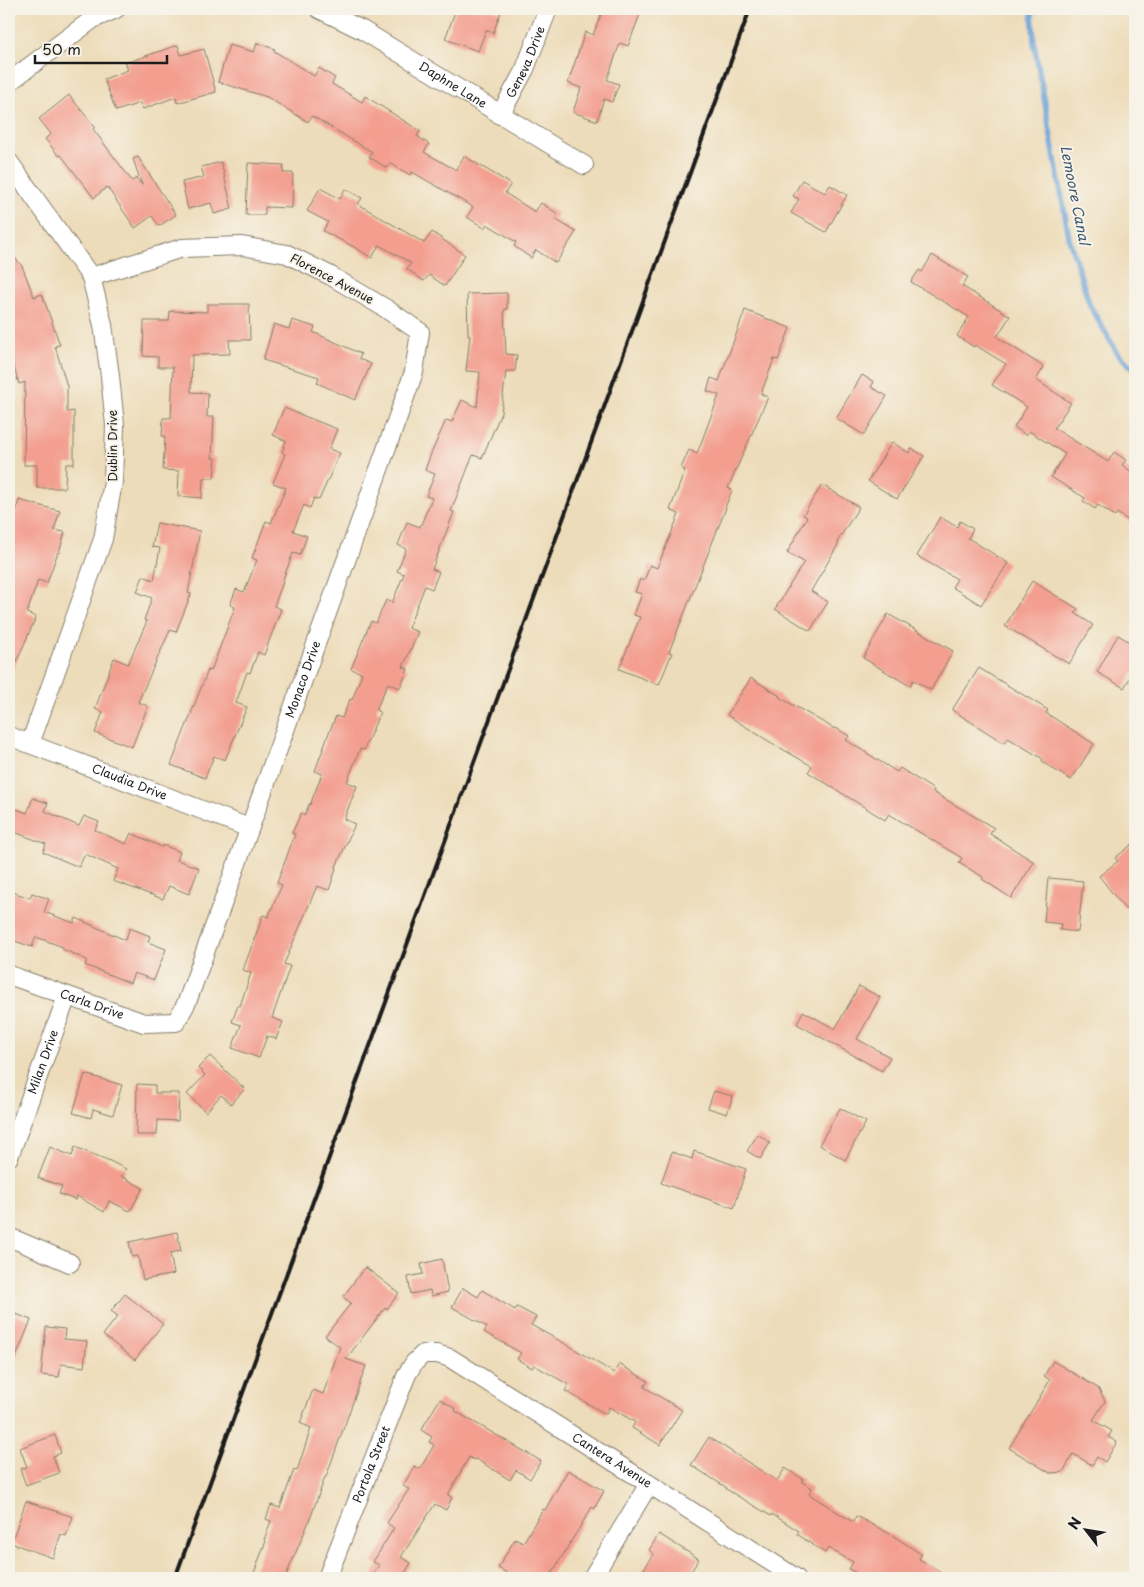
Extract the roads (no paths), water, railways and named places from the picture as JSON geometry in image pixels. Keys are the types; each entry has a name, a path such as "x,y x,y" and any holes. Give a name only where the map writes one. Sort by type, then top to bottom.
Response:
{"street":[{"path":"9,82 93,19 116,9"},
{"name":"Daphne Lane","path":"320,9 362,30 584,166"},
{"name":"Geneva Drive","path":"500,116 525,69 548,9"},
{"name":"Dublin Drive","path":"9,162 91,277 103,325 115,425 113,482 103,539 30,744"},
{"name":"Florence Avenue","path":"91,277 182,248 242,246 287,254 331,276 385,308 420,332"},
{"name":"Monaco Drive","path":"176,1022 187,1002 414,372 420,332"},
{"name":"Claudia Drive","path":"9,736 249,828"},
{"name":"Carla Drive","path":"9,975 144,1023 176,1022"},
{"name":"Milan Drive","path":"9,1157 67,996"},
{"path":"9,1237 70,1263"},
{"name":"Cantera Avenue","path":"424,1354 437,1354 450,1358 796,1578"},
{"name":"Portola Street","path":"327,1578 407,1374 414,1363 424,1354"},
{"path":"592,1578 650,1484"}],"waterway":[{"name":"Lemoore Canal","path":"1032,9 1034,43 1070,242 1090,306 1118,354 1135,370"}],"railway":[{"path":"175,1578 750,9"}]}
